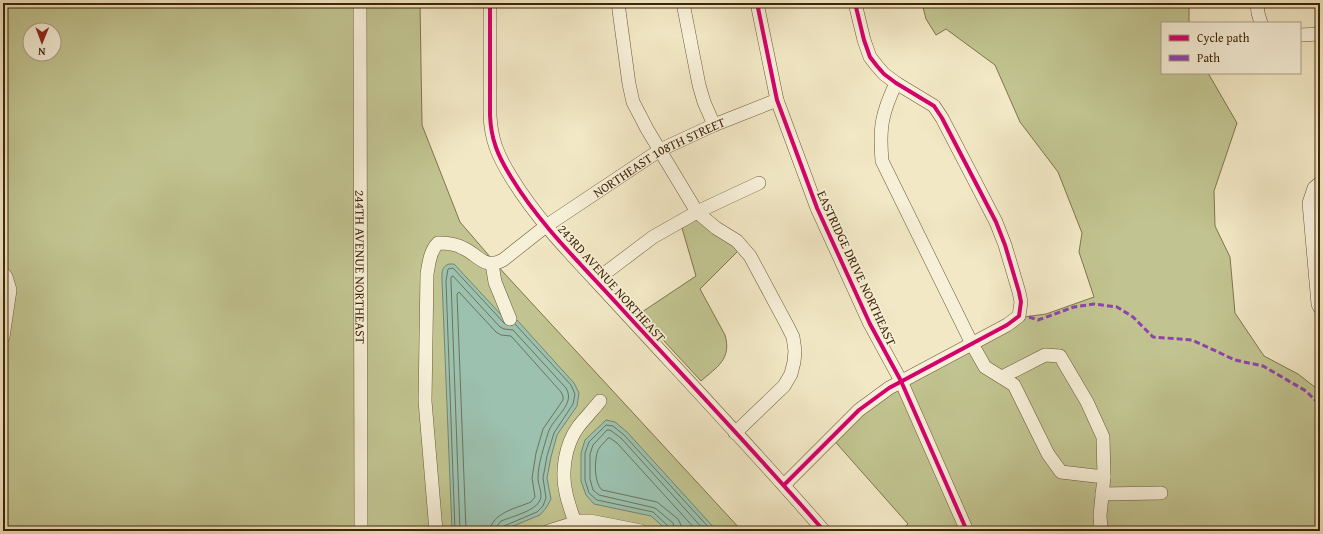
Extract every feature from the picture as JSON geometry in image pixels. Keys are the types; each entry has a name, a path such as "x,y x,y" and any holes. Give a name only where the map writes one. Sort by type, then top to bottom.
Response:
{"street":[{"name":"244TH AVENUE NORTHEAST","path":"360,3 361,531"},
{"name":"243RD AVENUE NORTHEAST","path":"490,3 491,133 495,147 511,177 546,226 824,531"},
{"path":"618,3 629,84 633,102 697,212 716,228 737,241 750,256 793,337 795,350 794,362 791,374 784,386 735,433"},
{"path":"683,3 699,85 704,102 714,125"},
{"name":"EASTRIDGE DRIVE NORTHEAST","path":"757,3 778,100 817,208 870,324 901,381 967,531"},
{"path":"784,486 859,410 889,388 1007,325 1019,316 1021,302 1005,245 998,228 942,118 934,106 884,74 870,57 864,40 855,3"},
{"path":"1257,3 1258,13 1262,22"},
{"path":"1301,35 1320,34"},
{"path":"896,83 882,119 880,139 882,161 972,344 985,366 1014,385 1048,454 1061,472 1104,477"},
{"name":"NORTHEAST 108TH STREET","path":"492,264 503,260 546,226 660,150 714,125 778,100"},
{"path":"596,280 653,236 697,212 759,183"},
{"path":"1320,183 1314,188 1309,203 1318,304 1320,308"},
{"path":"436,531 425,401 427,274 429,259 434,247 438,243 446,243 464,248 485,262 492,264 495,282 510,319"},
{"path":"3,273 6,277 10,290 3,337"},
{"path":"1002,377 1045,355 1060,356 1087,402 1103,437 1104,477 1100,515 1101,531"},
{"path":"576,522 566,492 565,477 567,454 572,437 578,427 600,401"},
{"path":"1102,494 1161,493"},
{"path":"549,531 581,520 641,531"}],"shaded area":[{"path":"3,3 420,3 422,125 460,222 504,273 742,531 3,531"},
{"path":"922,3 1189,3 1189,22 1161,22 1161,74 1209,74 1237,123 1214,191 1215,226 1230,257 1235,313 1264,356 1298,374 1320,391 1320,531 900,531 908,524 831,437 859,410 1016,318 1046,314 1094,297 1079,252 1082,233 1058,172 1020,122 995,65 946,29 936,35 926,19"},
{"path":"697,220 739,250 700,289 725,335 727,343 725,356 722,362 701,381 639,314 696,276 682,228"}],"water":[{"path":"449,264 454,264 506,320 517,320 574,383 579,393 577,406 557,435 547,478 551,499 546,508 540,515 501,531 452,531 442,280 443,269"},
{"path":"606,420 615,422 627,432 717,531 668,531 651,516 594,504 586,495 581,481 581,453 585,440"}],"marked path":[{"path":"1029,317 1038,320 1074,307 1094,304 1117,307 1133,317 1153,337 1192,340 1235,360 1263,366 1306,391 1315,400 1320,401"}],"cycle path":[{"path":"490,3 490,115 492,132 496,148 502,162 522,195 562,244 824,531"},
{"path":"757,3 777,100 817,208 870,324 901,381 967,531"},
{"path":"784,485 859,410 889,388 1007,325 1019,316 1021,302 1005,245 996,222 942,118 934,106 884,74 870,57 864,40 855,3"}]}
